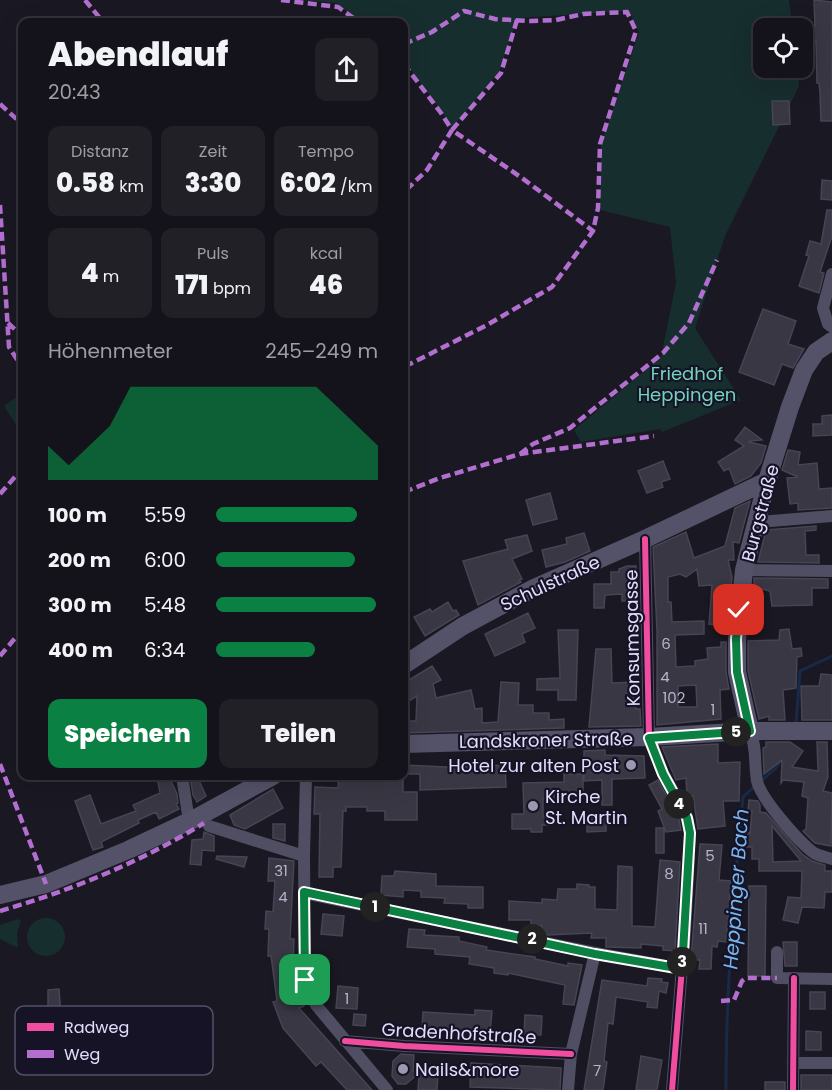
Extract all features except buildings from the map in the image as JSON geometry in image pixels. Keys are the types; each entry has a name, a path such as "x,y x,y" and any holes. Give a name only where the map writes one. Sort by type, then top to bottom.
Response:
{"main road":[{"name":"Burgstraße","path":"750,731 737,672 736,639 744,570 767,481 790,406 804,370 816,352 832,341"},
{"name":"Schulstraße","path":"408,662 463,626 534,588 767,481"},
{"name":"Landskroner Straße","path":"408,744 649,738 750,731 832,731"},
{"path":"0,895 46,884 128,850 189,821 266,780"}],"street":[{"path":"832,274 823,308 828,324 832,327"},
{"path":"758,522 832,516"},
{"name":"Konsumsgasse","path":"645,539 649,738"},
{"path":"744,570 832,571"},
{"path":"750,731 754,740 758,784 799,838 816,854 832,859"},
{"path":"649,738 663,774 687,818 690,833 672,1090"},
{"path":"183,780 189,821"},
{"path":"306,780 305,980 316,1005 387,1090"},
{"path":"209,825 304,856"},
{"path":"304,892 595,954 682,969"},
{"path":"777,952 777,978 832,979"},
{"path":"568,1090 571,1054 595,954"},
{"path":"793,1090 794,978"},
{"name":"Gradenhofstraße","path":"345,1041 571,1054"},
{"path":"793,1063 832,1063"}],"green space":[{"name":"Friedhof Heppingen","path":"301,0 789,0 792,18 753,18 753,78 798,78 799,86 725,236 695,328 741,400 662,432 660,429 581,442 574,430 661,357 676,283 670,227 600,210 601,144 639,32 629,11 517,18 499,72 452,128 408,66 408,18 356,18 336,3"},
{"path":"18,396 18,428 4,406"},
{"path":"46,918 60,923 65,937 60,951 46,956 32,951 27,937 32,923"},
{"path":"18,919 21,921 17,933 18,947 16,947 0,939 0,925"}],"waterway":[{"name":"Heppinger Bach","path":"796,724 800,671 832,656"},
{"name":"Heppinger Bach","path":"761,781 776,768 781,760"},
{"name":"Heppinger Bach","path":"726,1090 731,943 743,797 756,785"}],"marked path":[{"path":"85,0 100,18"},
{"path":"281,0 338,7 353,18"},
{"path":"408,42 432,32 464,11 495,19 531,21 556,20 583,14 627,12 636,31 600,144 598,208 593,231 552,287 487,325 408,365"},
{"path":"517,20 501,73 452,130 593,231"},
{"path":"408,69 452,130 427,170 408,188"},
{"path":"0,104 18,120"},
{"path":"0,205 9,347 18,361"},
{"path":"520,454 533,444 570,428 663,353 689,323 717,260"},
{"path":"8,323 18,332"},
{"path":"408,490 440,478 520,454 654,436"},
{"path":"0,494 18,474"},
{"path":"0,656 18,635"},
{"path":"0,764 46,884"},
{"path":"0,911 105,874 156,850 204,823"},
{"path":"721,1001 734,1000 742,981 746,978 777,978"}],"cycle path":[{"path":"645,539 649,737 663,773 687,817 690,833 685,931 672,1090"},
{"path":"304,893 682,969"},
{"path":"793,1090 794,978"},
{"path":"345,1041 571,1054"}],"place":[{"name":"Hotel zur alten Post","path":"631,765"},
{"name":"Kirche St. Martin","path":"533,806"},
{"name":"Nails&more","path":"403,1069"}],"route":[{"path":"305,980 304,892 595,954 682,969 690,833 687,818 663,774 649,738 750,731 737,672 736,639 739,610"}]}
